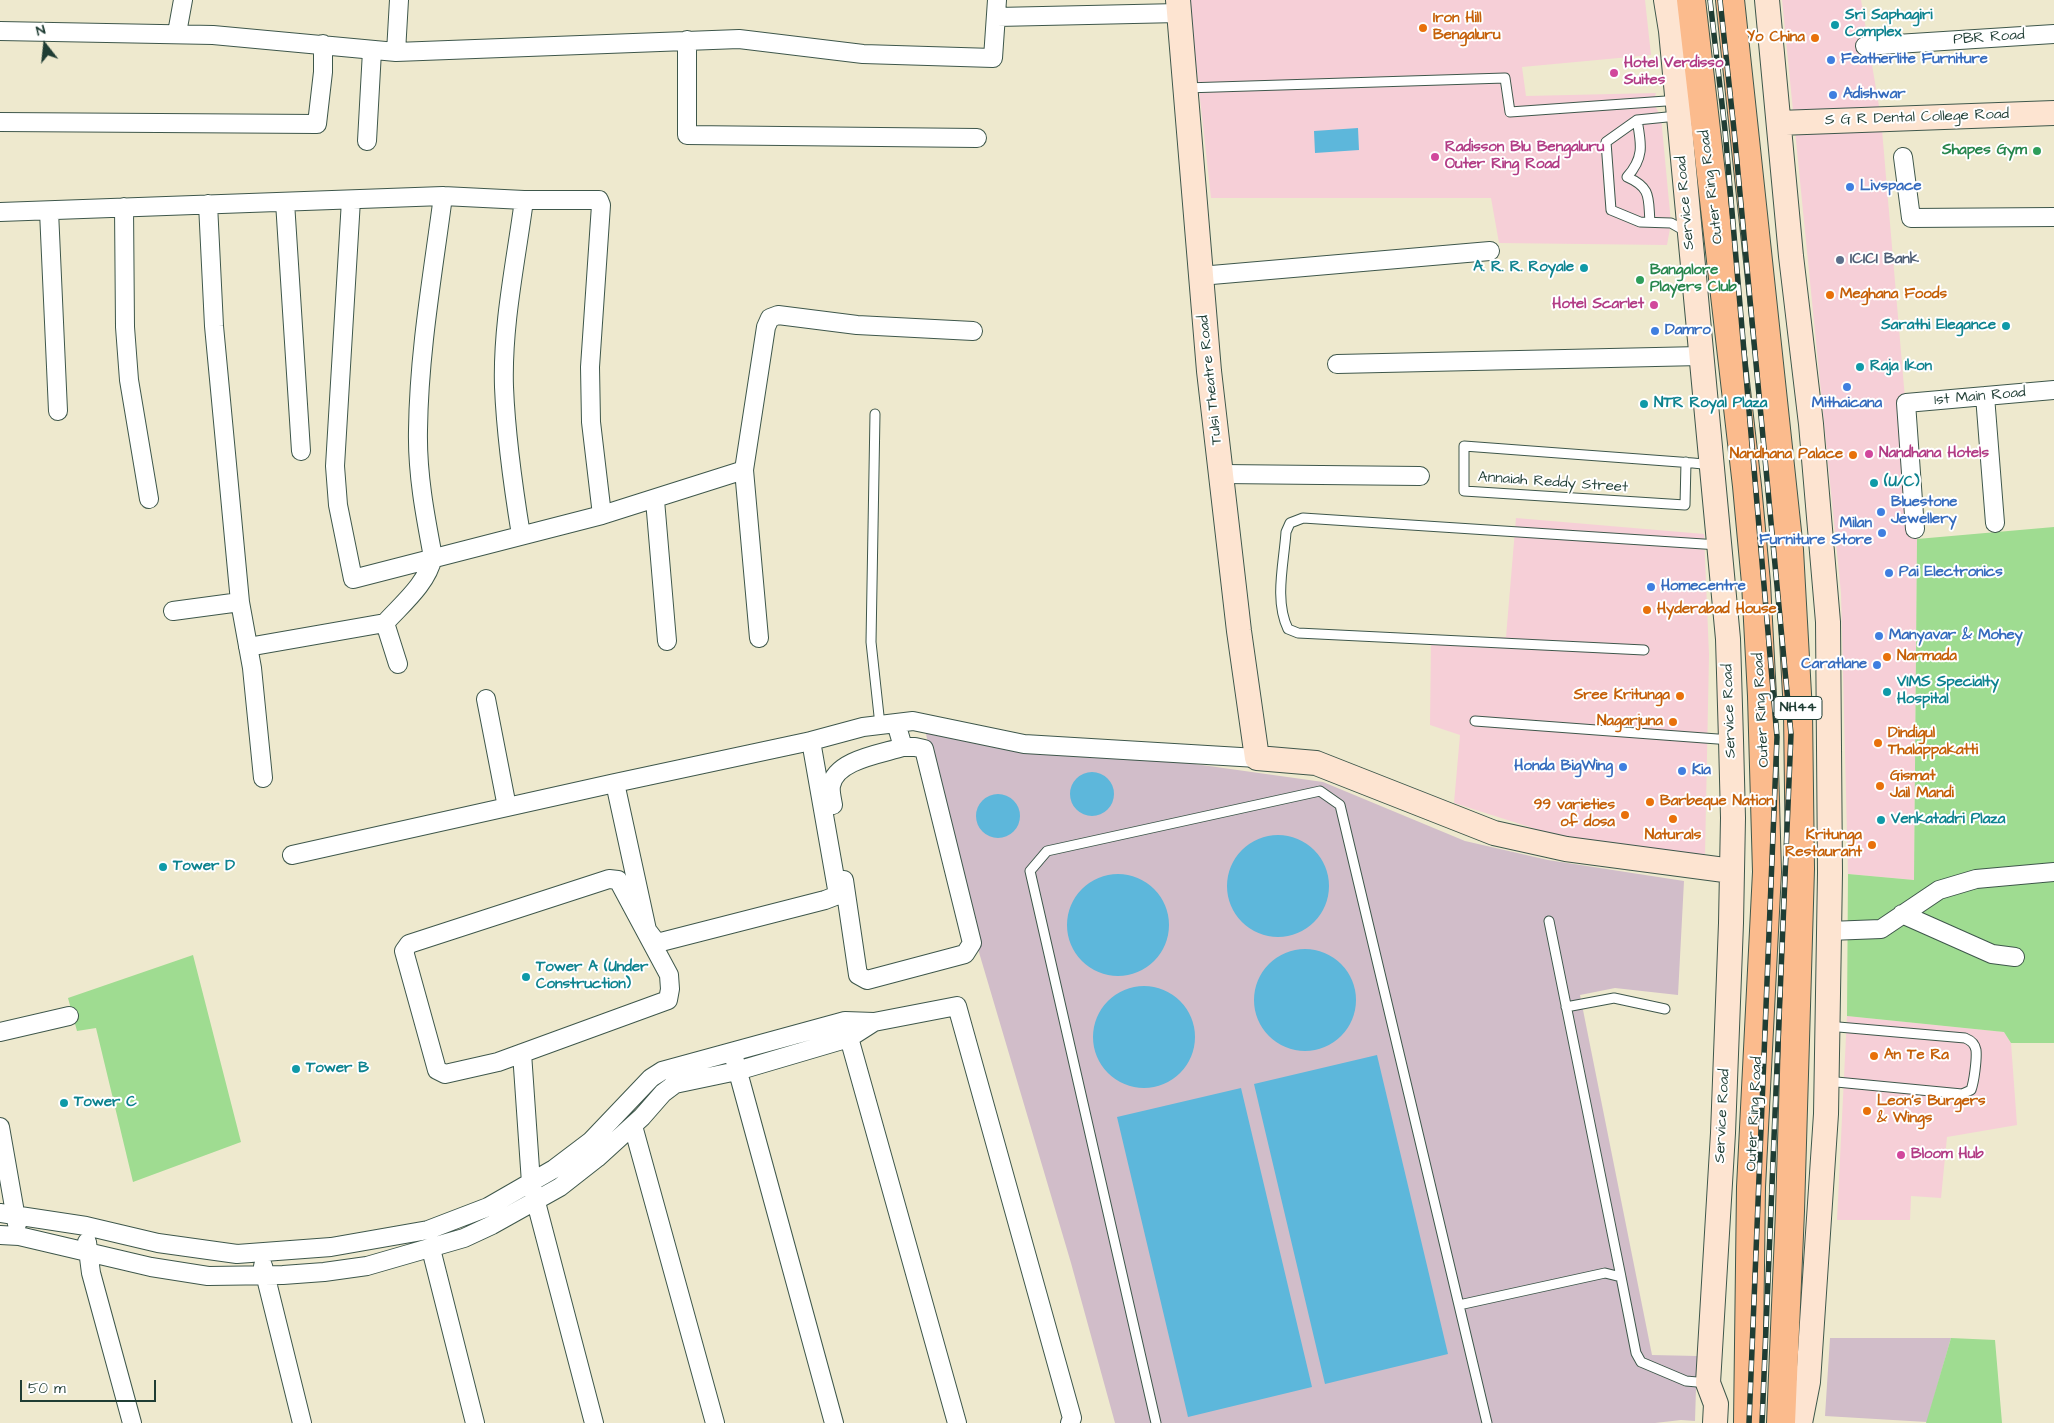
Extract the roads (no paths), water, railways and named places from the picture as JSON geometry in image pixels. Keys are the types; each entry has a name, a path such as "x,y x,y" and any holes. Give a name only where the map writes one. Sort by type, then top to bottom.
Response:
{"highway":[{"name":"Outer Ring Road","path":"1691,0 1748,496 1756,583 1762,696 1767,872 1751,1187 1748,1423"},
{"name":"NH44","path":"1730,0 1789,550 1798,712 1800,869 1790,1211 1790,1421"}],"street":[{"path":"177,33 183,0"},
{"path":"396,52 399,0"},
{"name":"Service Road","path":"1666,0 1671,31 1672,108 1689,234 1728,639 1732,871 1713,1403"},
{"path":"1767,0 1791,256 1811,424 1828,622 1829,931 1826,1081 1808,1382 1790,1421"},
{"path":"0,31 177,33 323,44 372,51 396,52 738,39 863,54 993,58 998,9 1179,7"},
{"name":"Tulsi Theatre Road","path":"1179,7 1209,371 1239,631 1257,758"},
{"name":"PBR Road","path":"1865,46 2054,34"},
{"path":"687,40 687,135 977,138"},
{"path":"0,122 317,124 323,72 323,44"},
{"path":"367,141 372,51"},
{"name":"S G R Dental College Road","path":"1779,123 2054,112"},
{"path":"1903,157 1911,218 2054,217"},
{"path":"248,648 385,623 423,580 430,567 432,557 420,485 418,430 425,332 443,196"},
{"path":"0,212 443,196 524,200 599,200 601,205 590,367 591,422 602,515"},
{"path":"352,200 335,466 338,505 350,575 353,579 356,580 432,557 602,515 655,500 744,470"},
{"path":"521,535 511,473 504,386 507,331 524,200"},
{"path":"285,202 301,451"},
{"path":"208,204 214,326 240,602 248,648 262,778"},
{"path":"124,208 125,328 129,380 149,499"},
{"path":"49,210 58,411"},
{"path":"1200,276 1490,251"},
{"path":"759,638 744,470 766,327 770,318 778,315 856,325 973,331"},
{"path":"1337,364 1701,356"},
{"name":"1st Main Road","path":"1915,529 1906,403 2054,390"},
{"path":"1985,396 1995,523"},
{"path":"1222,474 1420,476"},
{"path":"655,500 668,641"},
{"path":"173,611 240,602"},
{"path":"385,623 398,664"},
{"path":"486,699 507,807"},
{"path":"292,855 811,741 863,727 913,722 1024,744 1316,763 1494,833 1566,850 1732,871"},
{"path":"888,724 903,748"},
{"path":"615,783 647,930 657,943 825,900 838,895 811,741"},
{"path":"915,746 924,749 972,943 965,954 867,980 858,975 830,787 834,776 847,764 903,748 915,746"},
{"path":"1829,931 1881,929 1939,890 1976,879 2054,872"},
{"path":"609,879 618,880 669,975 670,989 668,1000 522,1052 498,1062 455,1072 445,1074 437,1070 404,951 409,944 423,938 609,879"},
{"path":"1902,914 1992,954 2015,957"},
{"path":"0,1235 19,1236 151,1267 208,1276 266,1276 324,1272 367,1266 464,1238 492,1226 560,1187 598,1158 633,1126 663,1093 675,1084 737,1070 874,1022 957,1006 1072,1418 1070,1423"},
{"path":"0,1032 70,1016"},
{"path":"8,1214 86,1226 158,1243 237,1254 330,1247 428,1230 488,1207 554,1170 591,1141 651,1078 662,1071 732,1051 847,1030"},
{"path":"847,1030 957,1423"},
{"path":"732,1051 834,1423"},
{"path":"522,1052 531,1183 594,1423"},
{"path":"0,1126 8,1214 19,1236"},
{"path":"633,1126 716,1423"},
{"path":"86,1226 87,1252 132,1423"},
{"path":"431,1249 475,1423"},
{"path":"259,1253 302,1423"}],"lane":[{"path":"1185,88 1505,78 1510,112 1672,108"},
{"path":"1672,108 1637,120 1606,142 1611,210 1640,222 1671,223 1689,234"},
{"path":"1637,120 1642,148 1636,168 1627,177 1638,182 1647,192 1650,222"},
{"path":"875,414 871,642 888,724"},
{"name":"Annaiah Reddy Street","path":"1686,462 1685,505 1464,491 1464,446 1686,462 1712,465"},
{"path":"1644,650 1298,633 1288,629 1282,617 1281,604 1286,532 1290,523 1303,518 1720,545"},
{"path":"1476,721 1509,721 1731,740"},
{"path":"1156,1423 1030,870 1047,851 1320,790 1340,805 1487,1423"},
{"path":"1549,921 1636,1352 1641,1362 1686,1381 1713,1403"},
{"path":"1566,1007 1614,998 1665,1009"},
{"path":"1826,1081 1962,1094 1971,1090 1973,1084 1976,1050 1970,1040 1965,1038 1827,1026"},
{"path":"1459,1305 1605,1273 1621,1277"}],"water":[{"path":"1358,128 1359,150 1315,153 1314,131"},
{"path":"1092,772 1104,776 1110,782 1114,794 1110,806 1104,812 1092,816 1080,812 1074,806 1070,794 1074,782 1080,776"},
{"path":"998,794 1010,798 1016,804 1020,816 1016,828 1010,834 998,838 986,834 980,828 976,816 980,804 986,798"},
{"path":"1278,835 1297,839 1314,850 1325,867 1329,886 1325,905 1314,922 1297,933 1278,937 1259,933 1242,922 1231,905 1227,886 1231,867 1242,850 1259,839"},
{"path":"1118,874 1137,878 1154,889 1165,906 1169,925 1165,944 1154,961 1137,972 1118,976 1099,972 1082,961 1071,944 1067,925 1071,906 1082,889 1099,878"},
{"path":"1305,949 1324,953 1341,964 1352,981 1356,1000 1352,1019 1341,1036 1324,1047 1305,1051 1286,1047 1269,1036 1258,1019 1254,1000 1258,981 1269,964 1286,953"},
{"path":"1144,986 1163,990 1180,1001 1191,1018 1195,1037 1191,1056 1180,1073 1163,1084 1144,1088 1125,1084 1108,1073 1097,1056 1093,1037 1097,1018 1108,1001 1125,990"},
{"path":"1377,1055 1448,1354 1325,1384 1254,1084"},
{"path":"1241,1088 1312,1387 1188,1417 1117,1117"}],"railway":[{"path":"1710,0 1725,130 1777,737 1749,1423"},
{"path":"1720,0 1791,734 1762,1423"}],"place":[{"name":"Sri Saphagiri Complex","path":"1835,25"},
{"name":"Iron Hill Bengaluru","path":"1423,28"},
{"name":"Yo China","path":"1815,38"},
{"name":"Featherlite Furniture","path":"1831,60"},
{"name":"Hotel Verdisso Suites","path":"1614,73"},
{"name":"Adishwar","path":"1833,95"},
{"name":"Shapes Gym","path":"2037,151"},
{"name":"Radisson Blu Bengaluru Outer Ring Road","path":"1435,157"},
{"name":"Livspace","path":"1850,187"},
{"name":"ICICI Bank","path":"1840,260"},
{"name":"A. R. R. Royale","path":"1584,268"},
{"name":"Bangalore Players Club","path":"1640,280"},
{"name":"Meghana Foods","path":"1830,295"},
{"name":"Hotel Scarlet","path":"1654,305"},
{"name":"Sarathi Elegance","path":"2006,326"},
{"name":"Damro","path":"1655,331"},
{"name":"Raja Ikon","path":"1860,367"},
{"name":"Mithaicana","path":"1847,387"},
{"name":"NTR Royal Plaza","path":"1644,404"},
{"name":"Nandhana Hotels","path":"1869,454"},
{"name":"Nandhana Palace","path":"1853,455"},
{"name":"(U/C)","path":"1874,483"},
{"name":"Bluestone Jewellery","path":"1881,512"},
{"name":"Milan Furniture Store","path":"1882,533"},
{"name":"Pai Electronics","path":"1889,573"},
{"name":"Homecentre","path":"1651,587"},
{"name":"Hyderabad House","path":"1647,610"},
{"name":"Manyavar & Mohey","path":"1879,636"},
{"name":"Narmada","path":"1887,657"},
{"name":"Caratlane","path":"1877,665"},
{"name":"VIMS Specialty Hospital","path":"1887,692"},
{"name":"Sree Kritunga","path":"1680,696"},
{"name":"Nagarjuna","path":"1673,722"},
{"name":"Dindigul Thalappakatti","path":"1878,743"},
{"name":"Honda BigWing","path":"1623,767"},
{"name":"Kia","path":"1682,771"},
{"name":"Gismat Jail Mandi","path":"1880,786"},
{"name":"Barbeque Nation","path":"1650,802"},
{"name":"99 varieties of dosa","path":"1625,815"},
{"name":"Naturals","path":"1673,819"},
{"name":"Venkatadri Plaza","path":"1881,820"},
{"name":"Kritunga Restaurant","path":"1872,845"},
{"name":"Tower D","path":"163,867"},
{"name":"Tower A (Under Construction)","path":"526,977"},
{"name":"An Te Ra","path":"1874,1056"},
{"name":"Tower B","path":"296,1069"},
{"name":"Tower C","path":"64,1103"},
{"name":"Leon's Burgers & Wings","path":"1867,1111"},
{"name":"Bloom Hub","path":"1901,1155"}]}
